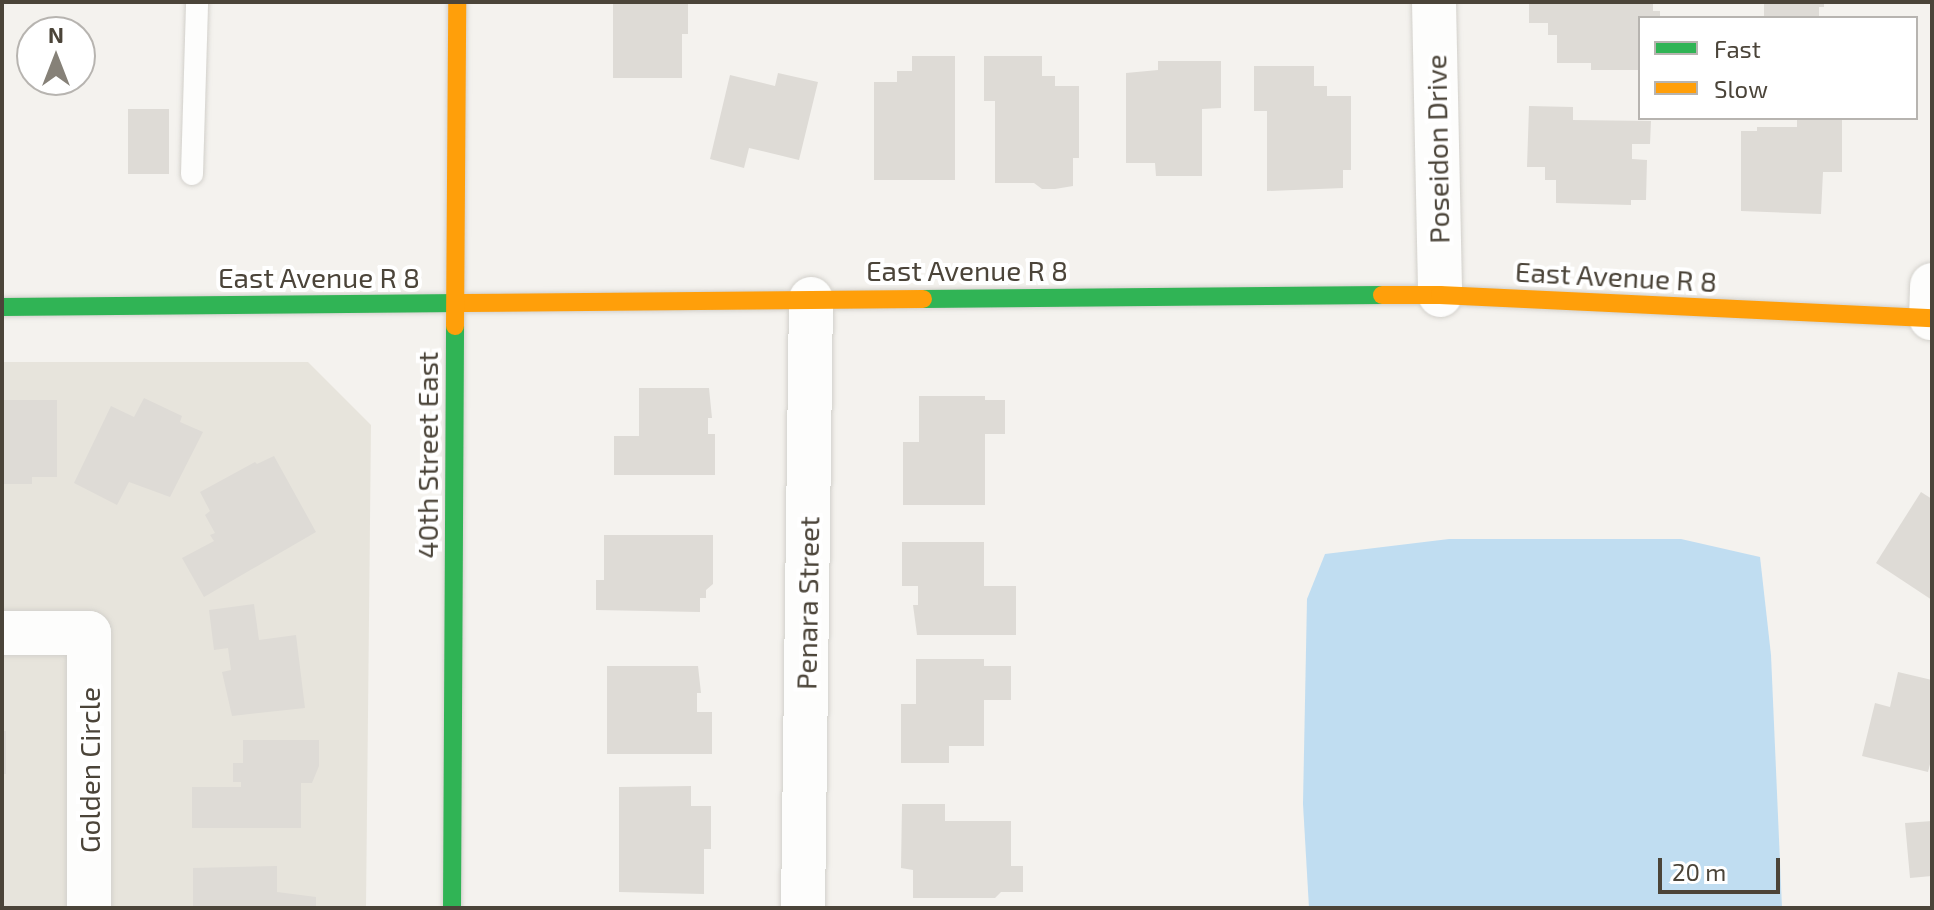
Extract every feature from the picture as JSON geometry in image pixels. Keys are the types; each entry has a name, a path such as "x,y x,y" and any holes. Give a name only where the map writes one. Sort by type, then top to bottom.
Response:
{"street":[{"name":"40th Street East","path":"452,908 457,2"},
{"name":"Poseidon Drive","path":"1434,2 1440,295"},
{"path":"1932,285 1932,318"},
{"name":"East Avenue R 8","path":"2,307 1440,295 1932,318"},
{"name":"Penara Street","path":"803,908 811,299"},
{"name":"Golden Circle","path":"2,633 89,633 89,908"}],"lane":[{"path":"192,174 197,2"}],"shaded area":[{"path":"2,362 308,362 371,425 366,908 2,908"}],"water":[{"path":"1449,539 1681,539 1760,557 1771,655 1782,908 1309,908 1303,804 1307,599 1325,554"}],"building":[{"path":"613,2 688,2 688,34 682,34 682,78 613,78"},
{"path":"1529,2 1653,2 1653,11 1660,11 1660,16 1638,16 1638,70 1591,70 1591,63 1557,63 1557,35 1548,35 1548,23 1529,23"},
{"path":"1764,2 1824,2 1824,7 1819,7 1819,16 1764,16"},
{"path":"912,56 955,56 955,180 874,180 874,82 897,82 897,71 912,71"},
{"path":"984,56 1042,56 1042,76 1055,76 1055,86 1079,86 1079,158 1073,158 1073,186 1042,189 1034,183 995,183 995,101 984,101"},
{"path":"1158,61 1221,61 1221,108 1202,109 1202,176 1156,176 1155,163 1126,163 1126,73 1158,70"},
{"path":"1254,66 1314,66 1314,86 1327,86 1327,96 1351,96 1351,170 1343,170 1343,188 1267,191 1267,111 1254,111"},
{"path":"778,73 818,82 799,160 749,148 744,168 710,159 730,75 775,86"},
{"path":"1529,106 1573,107 1573,120 1651,121 1650,144 1632,144 1632,159 1647,160 1646,200 1631,200 1631,205 1556,203 1556,180 1545,180 1545,167 1527,167"},
{"path":"128,109 169,109 169,174 128,174"},
{"path":"1797,120 1842,120 1842,172 1823,172 1821,214 1741,211 1741,131 1757,131 1757,127 1797,127"},
{"path":"639,388 709,388 712,418 708,418 708,434 715,434 715,475 614,475 614,436 639,436"},
{"path":"919,396 985,396 985,400 1005,400 1005,434 985,434 985,505 903,505 903,442 919,442"},
{"path":"144,398 182,416 180,422 203,432 170,497 129,482 117,505 74,483 111,406 134,417"},
{"path":"2,400 57,400 57,477 32,477 32,484 2,484"},
{"path":"274,456 316,532 204,597 182,558 214,541 210,535 215,533 205,515 210,511 200,492 255,462 257,464"},
{"path":"1921,492 1932,499 1932,600 1876,563"},
{"path":"604,535 713,535 713,584 706,590 706,598 700,598 700,612 596,610 596,580 604,580"},
{"path":"902,542 984,542 984,586 1016,586 1016,635 917,635 913,605 918,605 918,586 902,586"},
{"path":"254,604 259,640 296,635 305,708 232,716 222,672 231,670 228,648 214,650 209,610"},
{"path":"916,659 984,659 984,666 1011,666 1011,700 984,700 984,746 949,746 949,763 901,763 901,704 916,704"},
{"path":"607,666 698,666 701,693 697,693 697,712 712,712 712,754 607,754"},
{"path":"1898,672 1932,680 1932,756 1928,772 1862,756 1875,703 1890,707"},
{"path":"2,731 6,731 6,774 2,774"},
{"path":"243,740 319,740 319,766 312,783 301,783 301,828 192,828 192,787 241,787 241,782 233,782 233,763 243,763"},
{"path":"691,786 691,806 711,806 711,849 704,849 704,894 619,892 619,787"},
{"path":"902,804 945,804 945,821 1011,821 1011,866 1023,866 1023,892 1001,892 995,898 913,898 913,870 901,868"},
{"path":"1932,821 1932,876 1910,878 1905,823"},
{"path":"277,866 277,892 316,897 316,908 193,908 193,868"}],"traffic: fast":[{"path":"923,299 1382,295"},
{"path":"2,307 463,303"},
{"path":"452,908 455,326"}],"traffic: slow":[{"path":"455,326 457,2"},
{"path":"1382,295 1440,295 1932,318"},
{"path":"463,303 923,299"}]}
